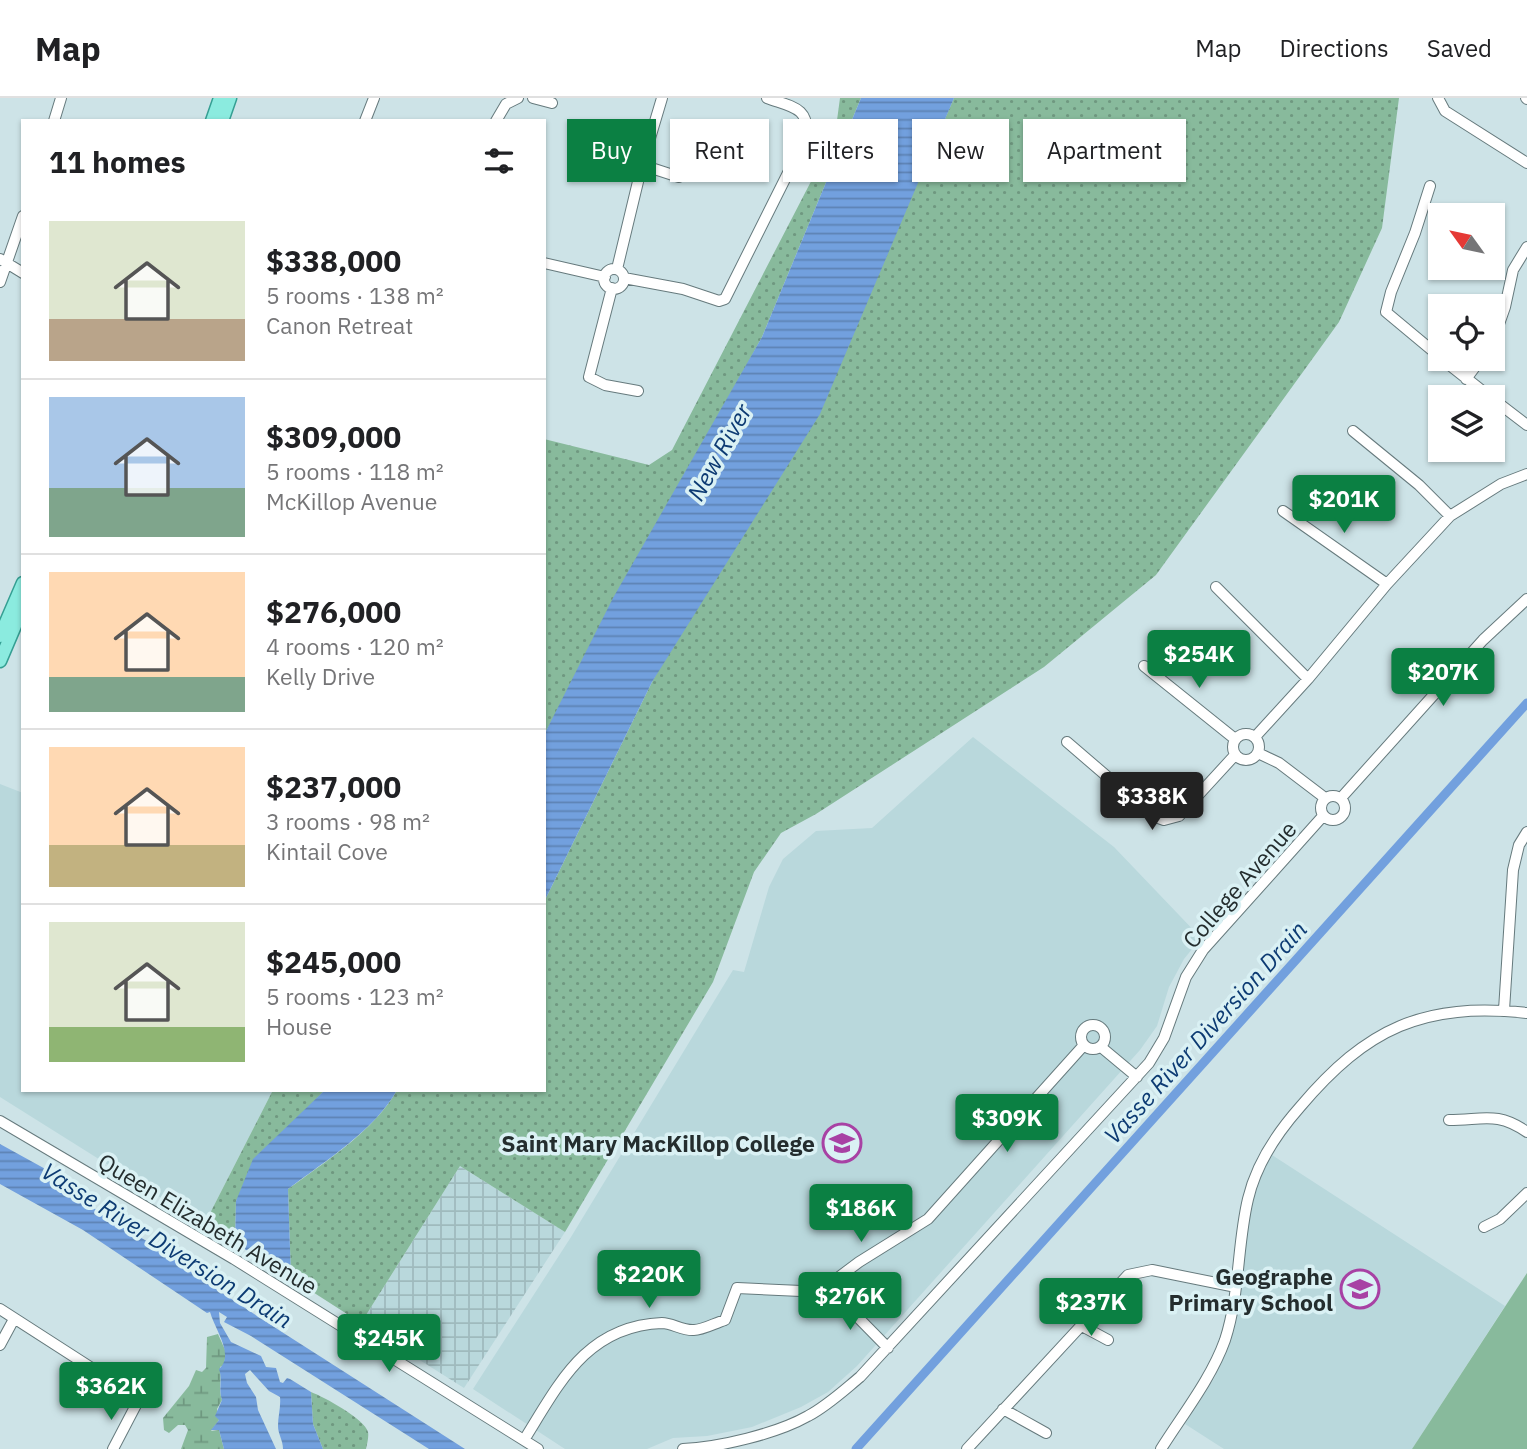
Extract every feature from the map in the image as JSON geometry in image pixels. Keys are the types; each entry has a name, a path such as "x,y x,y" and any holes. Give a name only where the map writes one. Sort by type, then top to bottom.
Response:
{"main road":[{"path":"213,119 220,98"},
{"path":"223,119 230,98"},
{"path":"0,636 19,614"},
{"path":"0,661 19,614"}],"street":[{"path":"55,119 61,98"},
{"path":"366,119 374,98"},
{"path":"497,119 506,104 518,98"},
{"path":"533,98 552,103"},
{"path":"656,119 662,98"},
{"path":"624,278 683,289 719,301 725,299 806,137 808,123 797,108 767,98"},
{"path":"1438,98 1445,111 1527,163"},
{"path":"617,269 638,182"},
{"path":"1428,347 1386,312 1430,186"},
{"path":"0,282 4,261 21,221"},
{"path":"1505,307 1513,270 1527,247"},
{"path":"4,261 21,273"},
{"path":"546,263 605,277"},
{"path":"617,269 624,278 622,285 612,288 607,285 605,277 608,271 617,269"},
{"path":"612,288 589,377 605,385 638,391"},
{"path":"1456,371 1474,385"},
{"path":"1466,379 1472,371"},
{"path":"1505,408 1527,425"},
{"path":"1353,431 1419,485 1450,516"},
{"path":"1255,737 1308,680 1387,584 1450,516 1501,484 1527,474"},
{"path":"1283,511 1387,584"},
{"path":"1216,587 1308,680"},
{"path":"1340,798 1483,640 1527,599"},
{"path":"1144,666 1235,739"},
{"path":"1246,733 1255,737 1258,753 1248,760 1243,760 1235,755 1232,747 1235,739 1246,733"},
{"path":"1067,742 1153,816 1164,820 1179,816 1235,755"},
{"path":"1258,753 1279,763 1325,798"},
{"path":"1334,795 1340,798 1345,808 1342,816 1333,820 1324,816 1321,808 1325,798 1334,795"},
{"name":"College Avenue","path":"683,1449 704,1448 738,1440 806,1418 830,1403 888,1348 1149,1063 1164,1038 1186,978 1203,950 1324,816"},
{"path":"1504,1010 1513,870 1519,845 1527,832"},
{"path":"1161,1449 1213,1367 1225,1338 1236,1287 1244,1222 1256,1174 1288,1120 1340,1063 1370,1040 1398,1027 1452,1012 1504,1010 1527,1013"},
{"path":"1090,1026 1103,1030 1105,1035 1101,1047 1090,1049 1084,1045 1081,1036 1083,1031 1090,1026"},
{"path":"820,1289 826,1278 835,1280 928,1219 1084,1045"},
{"path":"1101,1047 1137,1077"},
{"path":"1449,1121 1489,1116 1510,1120 1527,1132"},
{"name":"Queen Elizabeth Avenue","path":"0,1121 234,1259 538,1449"},
{"path":"1484,1227 1500,1219 1527,1193"},
{"path":"967,1449 1128,1275 1152,1270 1236,1287"},
{"path":"835,1280 838,1286 835,1294"},
{"path":"524,1440 568,1369 593,1347 622,1329 664,1323 693,1330 725,1320 737,1288 801,1291 820,1289"},
{"path":"820,1289 826,1295 835,1294"},
{"path":"835,1294 888,1348"},
{"path":"0,1309 132,1394 136,1405 113,1449"},
{"path":"0,1345 14,1319"},
{"path":"1082,1326 1108,1340"},
{"path":"1003,1409 1046,1433"}],"shaded area":[{"name":"Saint Mary MacKillop College","path":"973,737 1114,847 1201,938 1184,959 1169,987 1157,1026 1140,1050 857,1366 828,1392 801,1407 752,1427 707,1436 673,1438 647,1449 565,1449 473,1389 571,1237 733,970 744,972 769,887 783,859 816,831 872,828"},
{"path":"0,784 21,792 21,1092 272,1092 204,1225 0,1097"},
{"name":"Geographe Primary School","path":"1272,1155 1505,1306 1412,1449 1224,1449 1185,1424 1215,1377 1238,1310 1249,1215 1262,1173"},
{"path":"460,1166 565,1232 464,1388 361,1323"}],"green space":[{"path":"840,98 861,98 852,119 837,119"},
{"path":"954,98 1399,98 1382,228 1339,322 1156,575 1044,667 816,814 781,833 754,872 713,982 565,1232 460,1166 361,1323 291,1278 288,1189 363,1132 388,1105 396,1092 546,1092 546,898 652,682 914,182 1009,182 1009,119 945,119"},
{"path":"811,182 826,182 762,337 546,731 546,439 649,465 672,450"},
{"path":"272,1092 323,1092 304,1112 236,1201 235,1243 204,1225"},
{"path":"1527,1273 1527,1449 1412,1449"},
{"path":"218,1334 226,1352 224,1365 220,1367 222,1400 217,1409 219,1420 211,1431 219,1430 224,1449 181,1449 188,1430 185,1425 178,1425 169,1433 164,1430 163,1418 189,1386 196,1370 202,1372 206,1368 207,1337"},
{"path":"311,1392 334,1403 360,1421 368,1432 366,1449 323,1449 313,1424"}],"water":[{"name":"New River","path":"861,98 954,98 945,119 912,119 912,182 918,182 820,414 652,682 546,898 546,731 613,598 762,337 826,182 898,182 898,119 852,119"},
{"path":"323,1092 396,1092 388,1105 363,1132 288,1189 291,1278 235,1243 236,1201 253,1159"},
{"path":"0,1144 49,1171 105,1217 164,1251 260,1318 465,1449 429,1449 251,1336 224,1322 227,1317 219,1312 220,1323 231,1342 261,1356 266,1367 276,1368 280,1382 283,1383 287,1378 311,1392 313,1424 323,1449 283,1449 278,1426 280,1397 269,1391 250,1370 245,1374 247,1383 256,1397 258,1410 276,1449 224,1449 219,1430 211,1430 219,1420 215,1416 222,1400 219,1369 225,1357 225,1350 210,1312 207,1313 83,1230 0,1184"}],"waterway":[{"name":"Vasse River Diversion Drain","path":"856,1449 1527,703"}],"place":[{"name":"Saint Mary MacKillop College","path":"842,1143"},
{"name":"Geographe Primary School","path":"1360,1289"}]}
